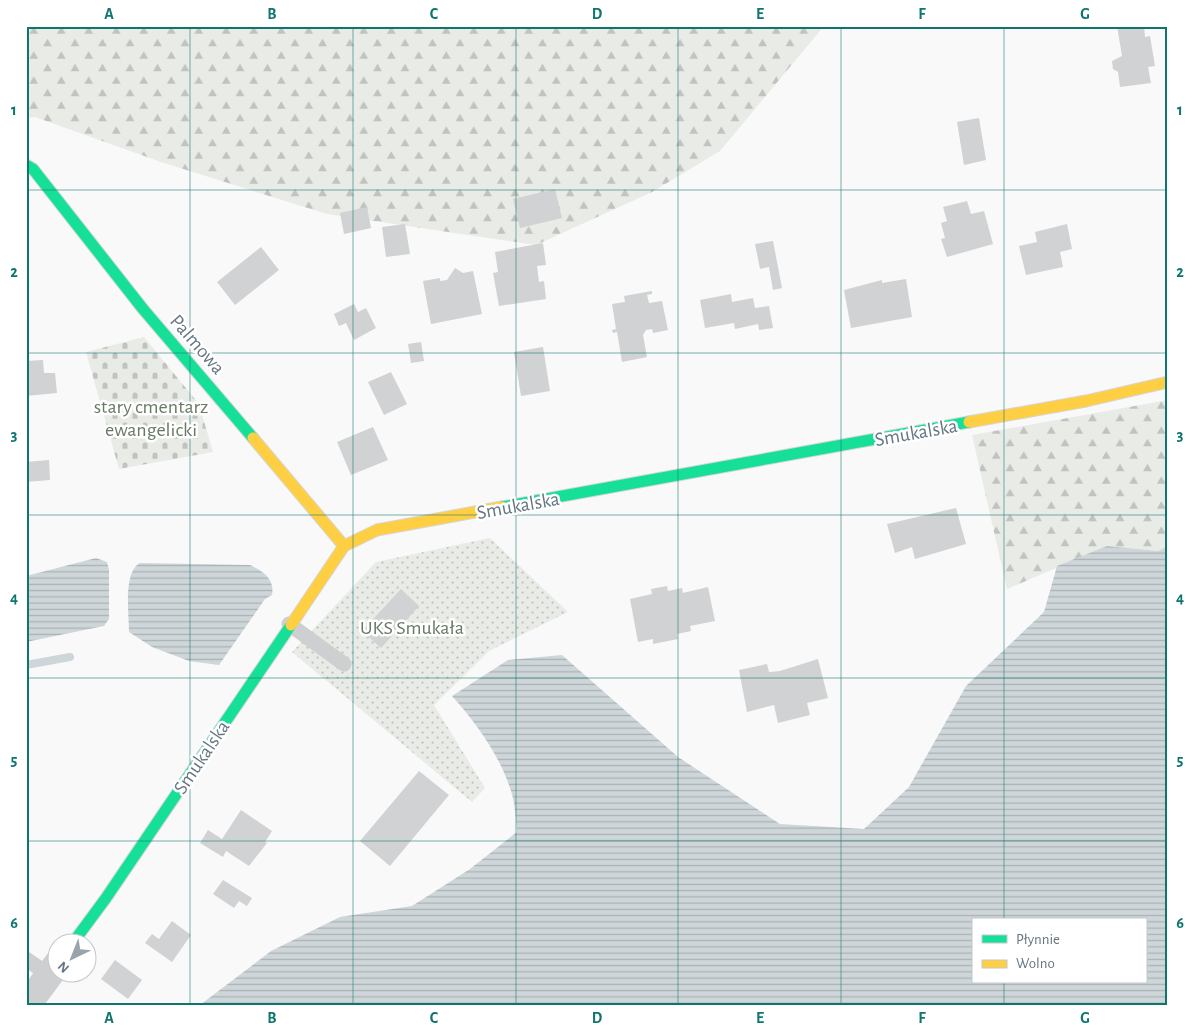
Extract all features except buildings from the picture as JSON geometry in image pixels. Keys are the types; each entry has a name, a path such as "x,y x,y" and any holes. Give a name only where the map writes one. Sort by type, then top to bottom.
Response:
{"street":[{"name":"Palmowa","path":"26,166 33,169 143,309 344,546"},
{"name":"Smukalska","path":"79,934 106,898 261,666 344,546 377,530 1076,403 1168,382"},
{"path":"27,1005 48,976"}],"lane":[{"path":"290,624 344,664"},
{"path":"26,959 48,967"}],"green space":[{"path":"26,26 824,26 720,151 652,192 536,245 327,214 161,162 35,117 26,118"},
{"name":"stary cmentarz ewangelicki","path":"144,337 199,404 213,452 119,469 86,352"},
{"path":"1168,400 1168,546 1158,551 1107,546 1007,589 972,435"},
{"name":"UKS Smukała","path":"490,538 568,612 489,651 434,705 485,788 472,802 292,652 376,562"}],"shaded area":[{"path":"1107,546 1158,551 1168,546 1168,1005 200,1005 271,951 340,917 412,906 470,869 517,832 513,798 502,767 479,730 452,696 508,660 562,655 678,757 780,824 864,829 909,787 966,686 1044,612 1057,566"},
{"path":"96,558 107,562 109,570 109,619 104,626 26,642 26,576"},
{"path":"140,563 250,565 270,580 272,595 265,599 219,665 189,661 152,647 129,632 129,584 131,575"}],"waterway":[{"path":"26,665 70,657"}],"traffic: fast":[{"path":"26,165 33,169 143,309 253,438"},
{"path":"502,507 969,422"},
{"path":"79,934 106,898 291,625"}],"traffic: slow":[{"path":"969,422 1086,401 1168,382"},
{"path":"253,438 344,546"},
{"path":"291,625 344,546 377,530 502,507"}]}
